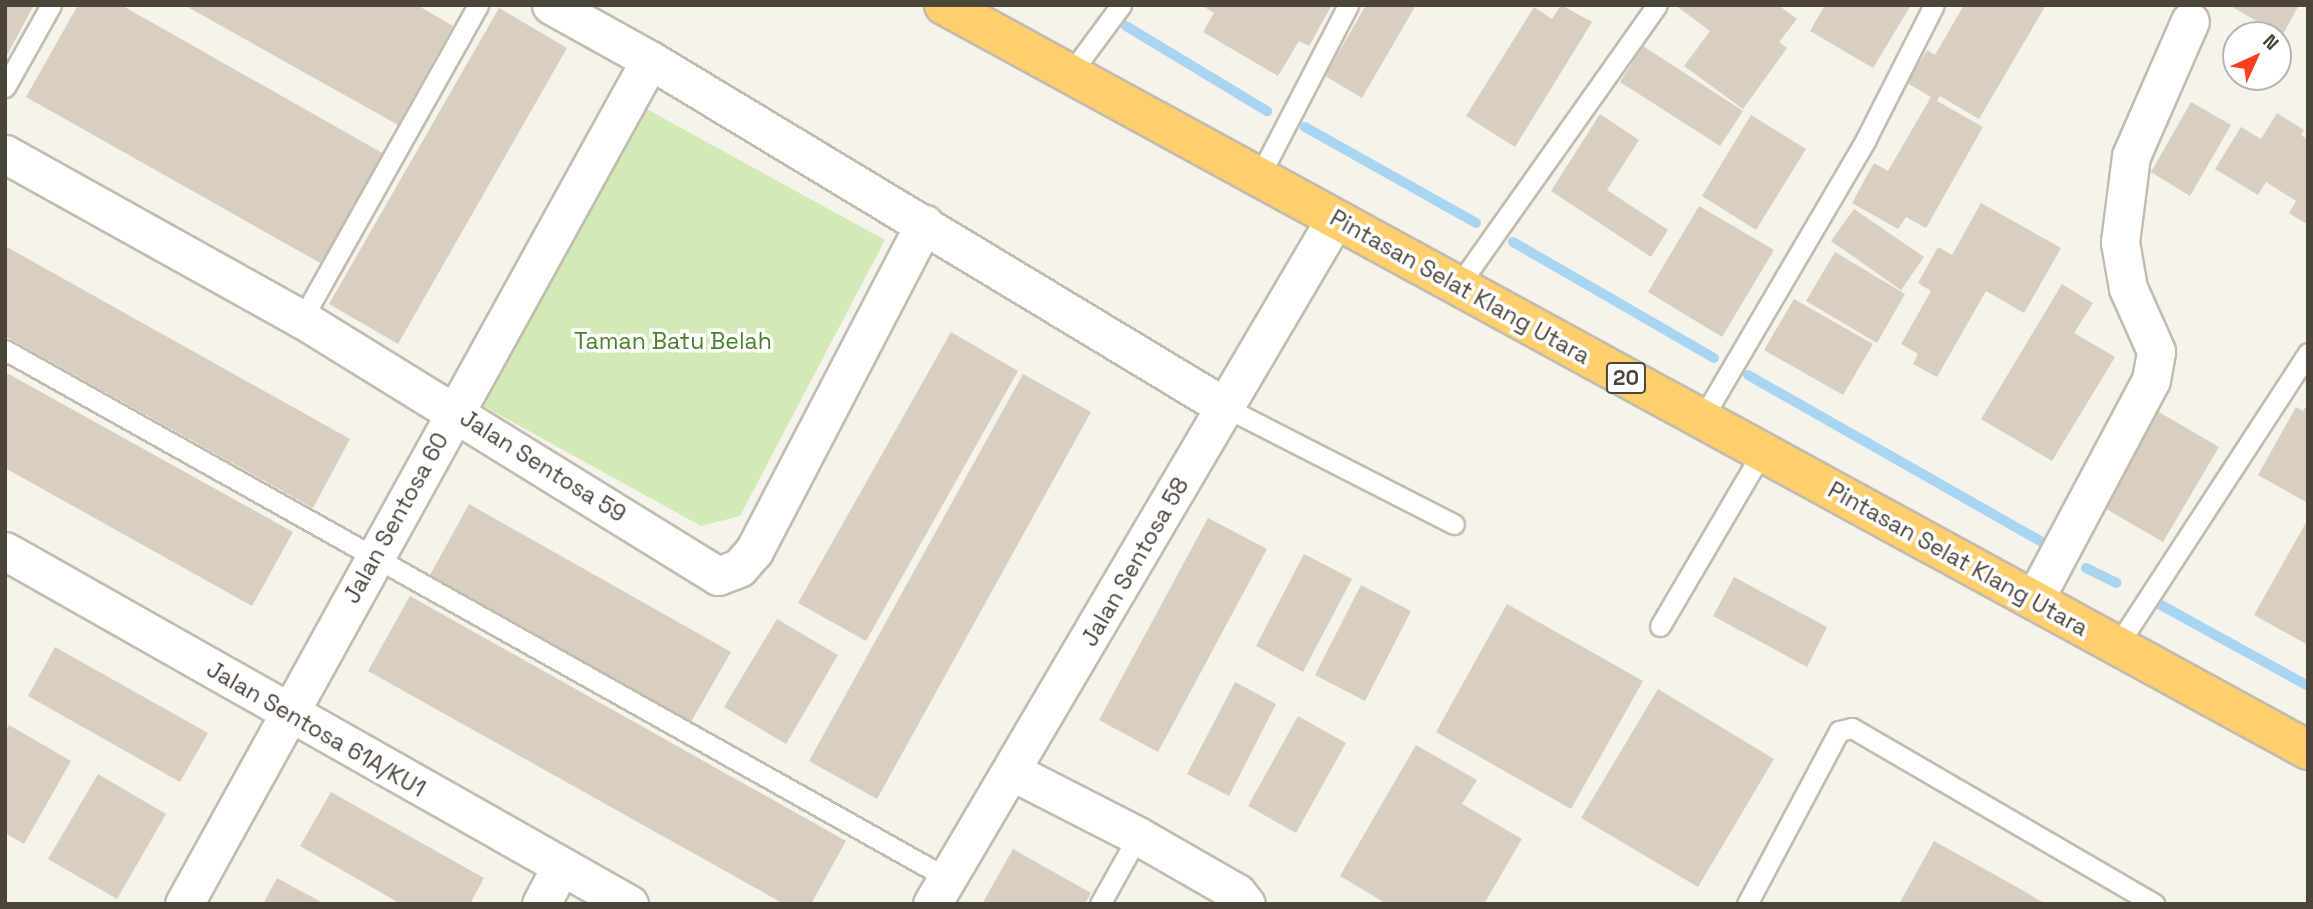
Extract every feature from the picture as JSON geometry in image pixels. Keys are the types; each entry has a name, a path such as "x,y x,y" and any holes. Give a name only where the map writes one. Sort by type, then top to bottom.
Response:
{"highway":[{"name":"Pintasan Selat Klang Utara","path":"944,5 2308,750"}],"street":[{"path":"551,5 650,60 1225,407"},
{"path":"2034,600 2151,380 2156,351 2128,288 2120,242 2131,156 2190,21"},
{"name":"Jalan Sentosa 60","path":"184,904 373,557 650,60"},
{"name":"Jalan Sentosa 59","path":"5,155 302,320 454,411 718,576 739,568 754,551 924,224"},
{"name":"Jalan Sentosa 58","path":"940,891 1013,772 1335,219"},
{"name":"Jalan Sentosa 61A/KU1","path":"9,564 290,713 560,869 629,904"},
{"path":"1013,772 1138,836 1237,893 1246,904"},
{"path":"541,904 560,869"}],"lane":[{"path":"5,87 51,5"},
{"path":"302,320 478,5"},
{"path":"1070,74 1121,5"},
{"path":"1259,177 1348,5"},
{"path":"1458,286 1657,5"},
{"path":"1702,419 1866,139 1934,5"},
{"path":"5,350 373,557 940,891"},
{"path":"2117,646 2308,353"},
{"path":"1225,407 1454,524"},
{"path":"1660,626 1762,452"},
{"path":"1747,904 1839,731 1852,728 2155,904"},
{"path":"1100,904 1138,836"}],"green space":[{"name":"Taman Batu Belah","path":"641,106 885,240 740,516 701,526 478,403"}],"building":[{"path":"5,5 34,5 5,59"},
{"path":"78,5 121,5 384,154 322,264 26,97"},
{"path":"184,5 417,5 453,26 398,125"},
{"path":"1201,5 1332,5 1309,46 1299,41 1278,76 1203,32 1214,13"},
{"path":"1366,5 1416,5 1362,98 1325,76"},
{"path":"1561,5 1592,22 1515,147 1466,116 1534,7 1552,19"},
{"path":"1675,5 1778,5 1797,19 1779,42 1787,48 1743,109 1684,66 1710,31"},
{"path":"1825,5 1911,5 1873,68 1810,31"},
{"path":"1964,5 2046,5 1979,119 1940,96 1937,101 1983,127 1926,228 1906,217 1898,229 1852,203 1874,163 1888,171 1931,97 1907,83 1927,50 1935,55"},
{"path":"2229,5 2299,5 2290,21 2256,21"},
{"path":"499,8 567,48 398,344 329,304"},
{"path":"1643,46 1743,111 1720,146 1620,82"},
{"path":"2191,102 2231,125 2190,196 2151,172"},
{"path":"2277,113 2304,130 2301,135 2308,140 2308,225 2289,213 2296,201 2266,182 2258,195 2215,169 2241,127 2261,139"},
{"path":"1600,114 1639,140 1607,190 1668,230 1651,257 1551,191"},
{"path":"1751,115 1806,149 1756,230 1702,196"},
{"path":"1981,203 2061,248 2024,313 1986,291 1937,377 1913,364 1918,354 1901,344 1931,291 1918,283 1938,247 1952,255"},
{"path":"1699,206 1774,250 1722,337 1648,292"},
{"path":"1854,209 1924,257 1901,290 1831,241"},
{"path":"5,246 350,439 313,508 5,336"},
{"path":"1835,252 1905,294 1877,343 1806,301"},
{"path":"2062,284 2093,303 2074,333 2115,357 2052,461 1981,419"},
{"path":"1794,299 1873,344 1843,395 1764,350"},
{"path":"951,332 1018,371 866,641 798,603"},
{"path":"5,372 293,532 252,606 5,468"},
{"path":"1023,374 1091,412 877,799 809,761"},
{"path":"2308,403 2308,503 2258,475 2296,407 2303,411"},
{"path":"2152,408 2219,447 2163,542 2096,503"},
{"path":"469,504 731,652 691,722 430,575"},
{"path":"1208,518 1267,549 1158,752 1099,720"},
{"path":"2308,519 2308,645 2254,615"},
{"path":"1304,554 1352,579 1303,672 1256,646"},
{"path":"1734,577 1827,627 1807,667 1713,616"},
{"path":"1361,585 1411,611 1365,701 1315,675"},
{"path":"410,596 846,841 811,904 784,904 368,671"},
{"path":"1507,604 1643,681 1571,809 1436,732"},
{"path":"777,619 838,655 786,744 724,707"},
{"path":"55,647 208,733 180,782 28,696"},
{"path":"1235,682 1276,704 1229,796 1187,774"},
{"path":"1658,689 1774,759 1698,887 1581,818"},
{"path":"1298,716 1346,743 1296,833 1248,806"},
{"path":"9,725 71,761 24,844 5,833 5,732"},
{"path":"1416,745 1477,780 1462,804 1522,839 1484,904 1387,904 1340,876"},
{"path":"98,774 166,814 117,899 48,859"},
{"path":"331,792 484,878 470,904 401,904 300,846"},
{"path":"1934,841 2008,882 2046,904 1899,904"},
{"path":"1013,849 1091,893 1085,904 982,904"},
{"path":"277,878 325,904 263,904"}],"waterway":[{"path":"1126,26 1267,111"},
{"path":"1305,127 1476,223"},
{"path":"1513,242 1714,358"},
{"path":"1748,375 2045,544"},
{"path":"2086,568 2117,583"},
{"path":"2159,604 2308,686"}]}
